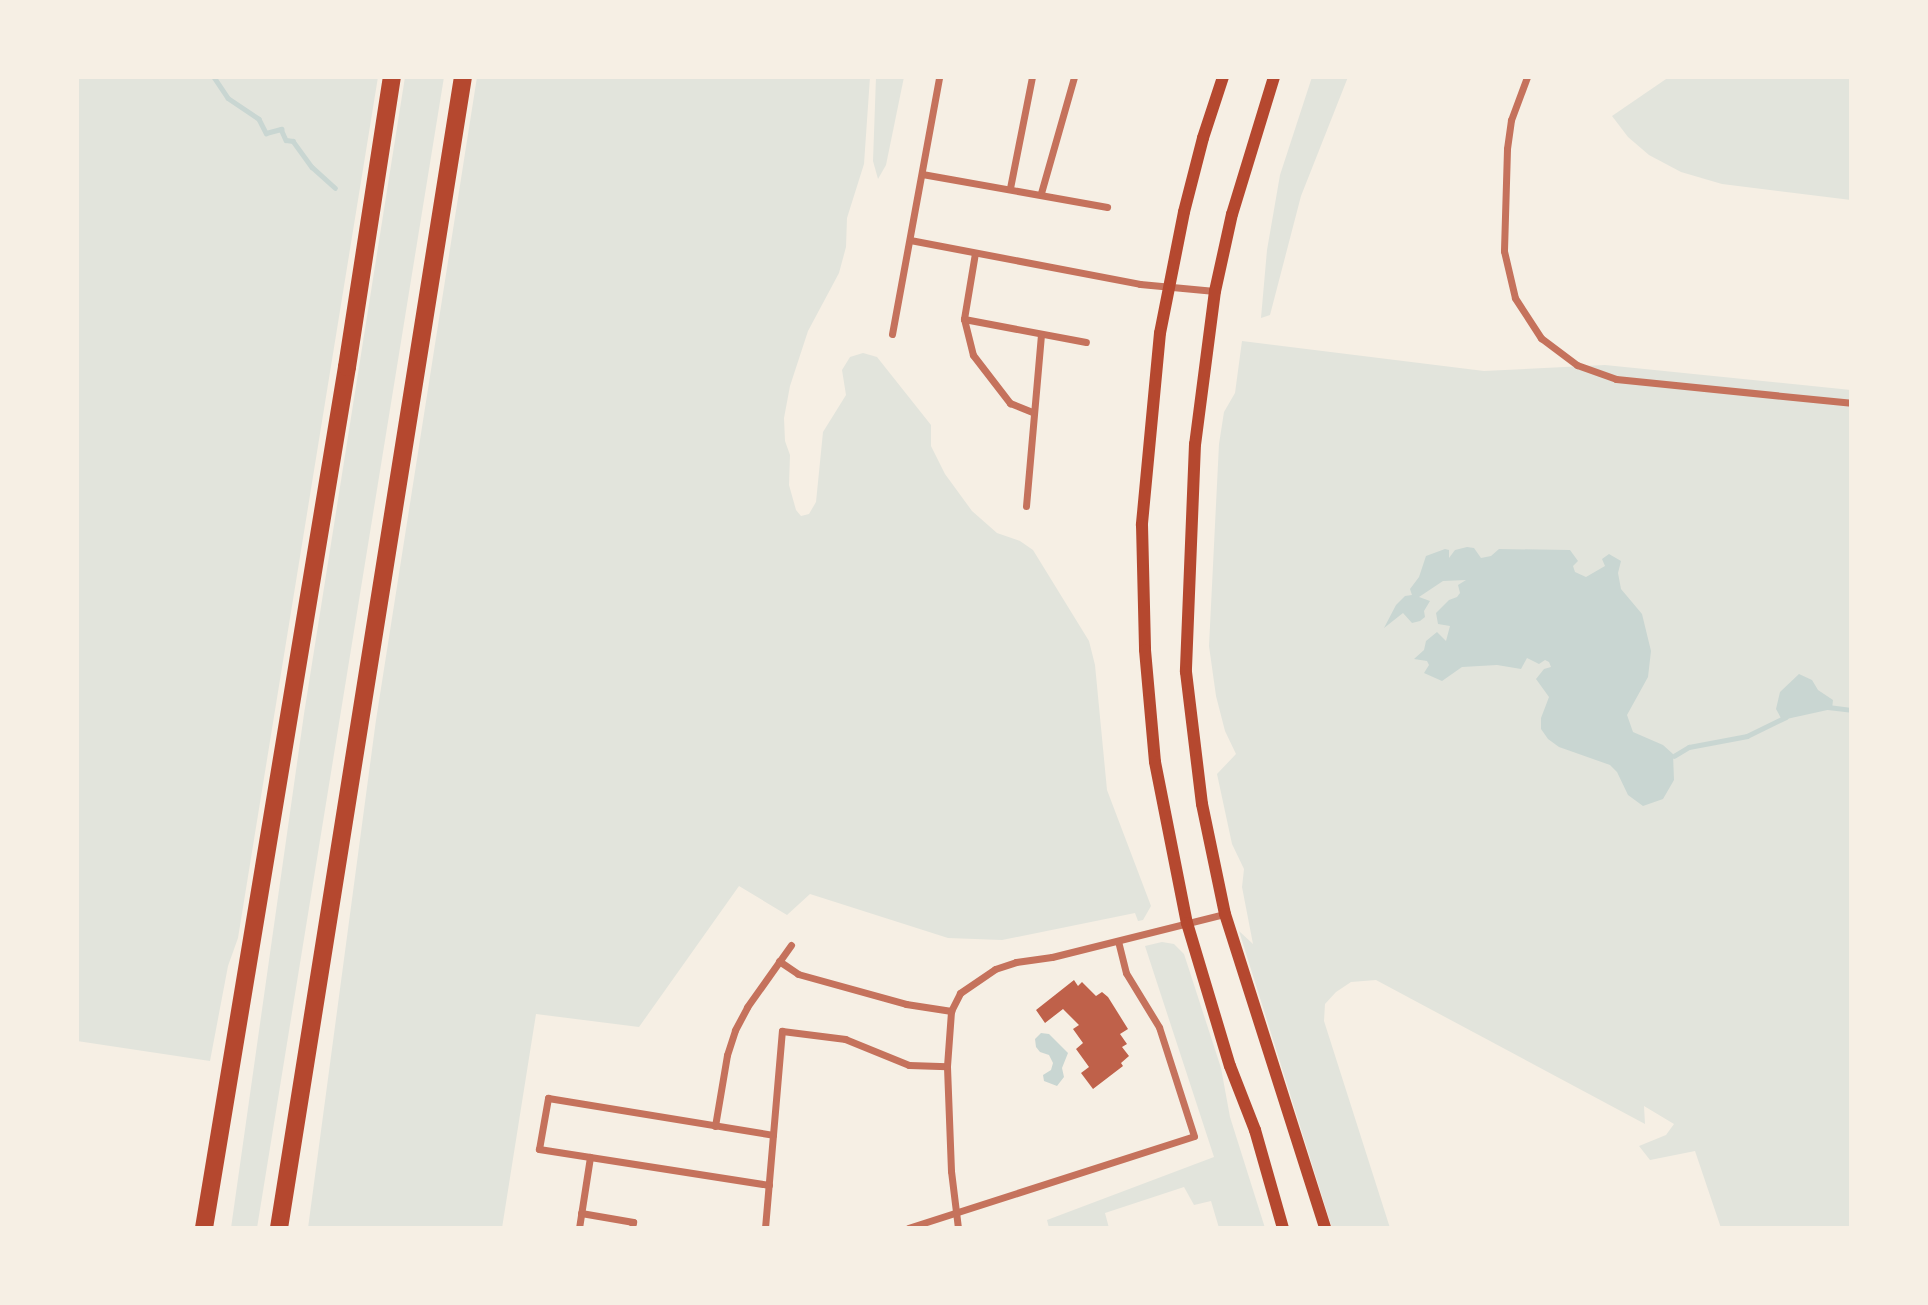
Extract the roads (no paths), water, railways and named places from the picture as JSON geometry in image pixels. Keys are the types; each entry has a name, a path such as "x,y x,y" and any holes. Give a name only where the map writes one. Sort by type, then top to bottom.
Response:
{"highway":[{"path":"204,1228 392,77"},
{"path":"279,1228 463,77"}],"main road":[{"path":"1223,77 1203,138 1168,288 1157,356 1142,525 1149,711 1155,762 1187,923 1223,1042 1255,1130 1283,1228"},
{"path":"1273,77 1235,204 1215,291 1195,444 1186,672 1202,804 1225,914 1325,1228"}],"street":[{"path":"892,334 939,77"},
{"path":"1010,188 1032,77"},
{"path":"1041,193 1074,77"},
{"path":"1527,77 1511,120 1507,149 1504,251 1515,298 1541,338 1577,365 1616,379 1851,403"},
{"path":"922,174 1041,193 1107,207"},
{"path":"910,240 1168,288 1215,291"},
{"path":"975,253 964,319 968,342 979,365 1010,403 1032,412"},
{"path":"964,319 1086,342"},
{"path":"1026,506 1032,412 1041,335"},
{"path":"957,1228 948,1132 947,1066 951,1011 960,993 995,969 1225,914"},
{"path":"908,1228 1194,1136 1158,1027 1126,973 1118,941"},
{"path":"715,1126 727,1055 735,1030 747,1007 791,945"},
{"path":"779,961 798,974 906,1004 951,1011"},
{"path":"765,1228 782,1031 845,1038 909,1065 947,1066"},
{"path":"769,1185 540,1149 548,1098 773,1135"},
{"path":"579,1228 590,1157"},
{"path":"581,1213 633,1222 632,1228"}],"waterway":[{"path":"214,77 228,98 259,119 266,133 281,129 286,140 293,141 312,167 335,188"},
{"path":"1828,707 1851,710"},
{"path":"1674,756 1689,747 1747,736 1786,717"}]}
